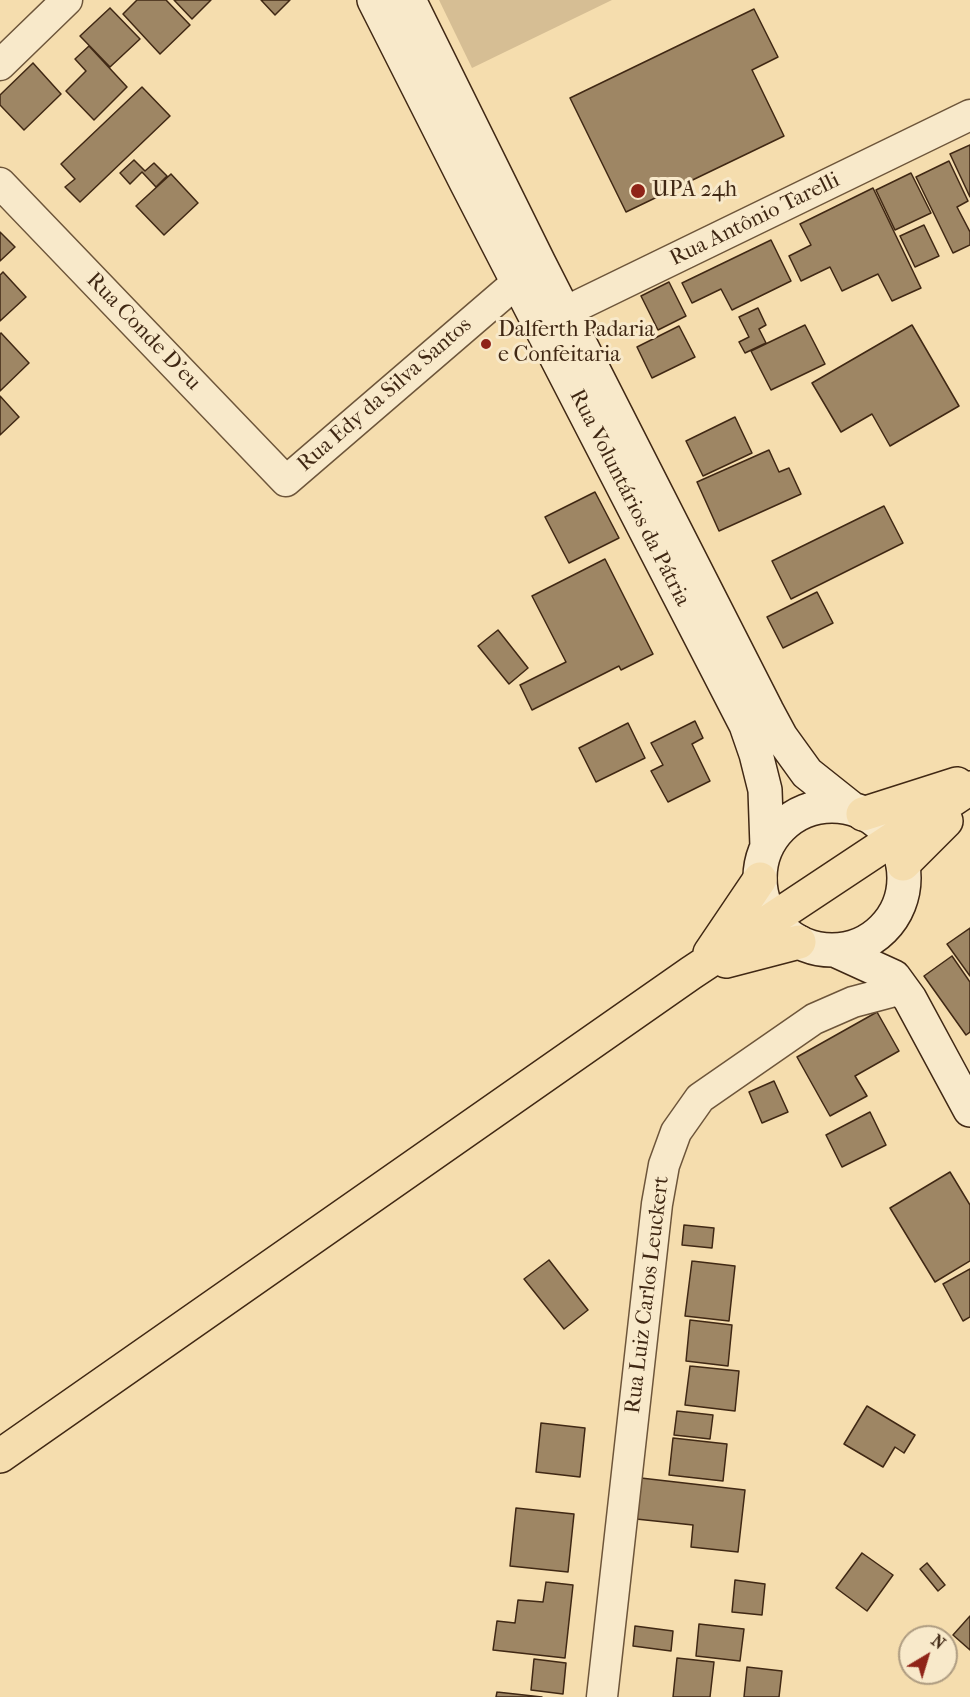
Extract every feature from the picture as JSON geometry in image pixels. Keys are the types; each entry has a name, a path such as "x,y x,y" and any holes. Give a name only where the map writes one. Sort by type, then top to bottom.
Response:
{"highway":[{"path":"857,811 970,780"},
{"path":"898,852 970,788"},
{"path":"0,1456 700,967 772,920 898,852 970,797"},
{"path":"700,967 760,879"},
{"path":"700,967 799,942"}],"main road":[{"name":"Rua Voluntários da Pátria","path":"374,0 410,38 530,265"},
{"name":"Rua Voluntários da Pátria","path":"409,0 410,38 466,182 489,204 506,240 516,249 525,252 552,318 746,726 765,790 767,847"},
{"name":"Rua Voluntários da Pátria","path":"552,318 781,737 807,773 857,811 874,819 898,852"},
{"path":"857,811 825,806 801,812 787,821 770,840 761,863 760,888 772,920 799,942 812,948 837,951 856,947 878,934 895,916 904,892 898,852"},
{"path":"895,916 898,983"},
{"path":"837,951 898,983 966,1091"}],"street":[{"path":"0,65 67,0"},
{"name":"Rua Antônio Tarelli","path":"552,318 970,116"},
{"name":"Rua Conde D'eu","path":"0,183 285,481"},
{"name":"Rua Edy da Silva Santos","path":"285,481 530,265"},
{"name":"Rua Luiz Carlos Leuckert","path":"602,1697 657,1204 664,1165 676,1132 700,1098 814,1019 898,983"}],"shaded area":[{"path":"439,0 612,0 472,68"}],"building":[{"path":"137,0 166,0 190,25 160,54 123,14"},
{"path":"174,0 211,0 192,19"},
{"path":"261,0 290,0 275,15"},
{"path":"110,8 140,39 110,67 80,36"},
{"path":"754,9 778,57 752,70 784,136 626,212 570,98"},
{"path":"89,46 127,87 94,120 66,91 86,71 75,59"},
{"path":"33,63 61,94 24,130 0,105 0,95"},
{"path":"142,87 170,116 80,202 65,187 75,179 61,164"},
{"path":"970,145 970,197 950,154"},
{"path":"134,160 145,171 154,163 167,176 156,187 142,172 130,184 120,173"},
{"path":"949,161 968,201 957,207 970,232 970,245 953,253 916,177"},
{"path":"911,173 931,213 895,230 876,190"},
{"path":"171,174 198,203 164,235 136,206"},
{"path":"873,188 921,288 892,301 878,274 842,291 830,267 801,281 789,256 811,245 800,224"},
{"path":"924,225 939,256 915,267 900,236"},
{"path":"0,232 15,247 0,261"},
{"path":"771,240 791,281 732,310 721,289 692,303 682,283"},
{"path":"3,272 26,297 0,321 0,275"},
{"path":"669,282 686,316 658,330 641,296"},
{"path":"758,308 766,325 759,329 766,343 745,353 739,342 749,337 739,317"},
{"path":"805,325 825,364 771,390 751,351"},
{"path":"912,325 959,406 890,446 872,414 841,432 812,383"},
{"path":"679,326 695,357 652,378 637,347"},
{"path":"0,334 29,363 0,391"},
{"path":"0,396 19,417 0,435"},
{"path":"735,417 752,453 703,476 686,441"},
{"path":"769,450 779,472 789,468 801,494 719,531 697,482"},
{"path":"595,492 619,538 569,563 545,517"},
{"path":"884,506 903,543 791,599 772,561"},
{"path":"605,559 653,654 621,670 619,666 532,710 520,685 566,662 532,596"},
{"path":"817,592 833,623 783,648 767,617"},
{"path":"498,630 528,668 509,684 478,646"},
{"path":"695,721 703,738 692,744 710,781 668,802 651,771 663,765 651,743"},
{"path":"628,723 645,758 596,782 579,748"},
{"path":"970,928 970,976 947,944"},
{"path":"952,956 970,982 970,1032 966,1035 924,976"},
{"path":"877,1012 899,1051 855,1076 867,1096 830,1116 797,1057"},
{"path":"774,1081 788,1112 762,1123 749,1092"},
{"path":"870,1112 886,1145 842,1167 826,1135"},
{"path":"950,1172 970,1205 970,1261 935,1282 890,1208"},
{"path":"684,1225 714,1228 712,1248 682,1245"},
{"path":"549,1260 588,1310 564,1329 524,1279"},
{"path":"692,1261 735,1266 729,1321 685,1316"},
{"path":"970,1269 970,1317 963,1321 943,1284"},
{"path":"690,1320 732,1325 728,1366 686,1361"},
{"path":"690,1366 739,1371 735,1411 685,1405"},
{"path":"867,1406 915,1435 904,1453 895,1447 883,1467 844,1444"},
{"path":"677,1411 713,1415 710,1439 674,1435"},
{"path":"541,1423 585,1428 580,1477 536,1472"},
{"path":"673,1438 727,1444 723,1481 669,1475"},
{"path":"641,1478 745,1490 738,1552 691,1547 693,1525 636,1519"},
{"path":"516,1508 574,1514 568,1572 510,1566"},
{"path":"862,1553 893,1575 867,1611 836,1588"},
{"path":"927,1563 945,1585 938,1591 920,1569"},
{"path":"735,1580 765,1584 762,1615 732,1612"},
{"path":"546,1582 573,1585 565,1658 493,1650 497,1621 515,1623 518,1600 543,1602"},
{"path":"970,1616 970,1650 958,1639 958,1629"},
{"path":"699,1624 744,1629 740,1661 696,1656"},
{"path":"635,1626 673,1631 671,1651 633,1646"},
{"path":"677,1658 714,1662 710,1697 673,1697"},
{"path":"534,1659 566,1663 563,1694 531,1690"},
{"path":"747,1667 782,1671 779,1697 744,1697"},
{"path":"497,1692 542,1697 496,1697"}],"place":[{"name":"UPA 24h","path":"638,191"},
{"name":"Dalferth Padaria e Confeitaria","path":"486,344"}]}
